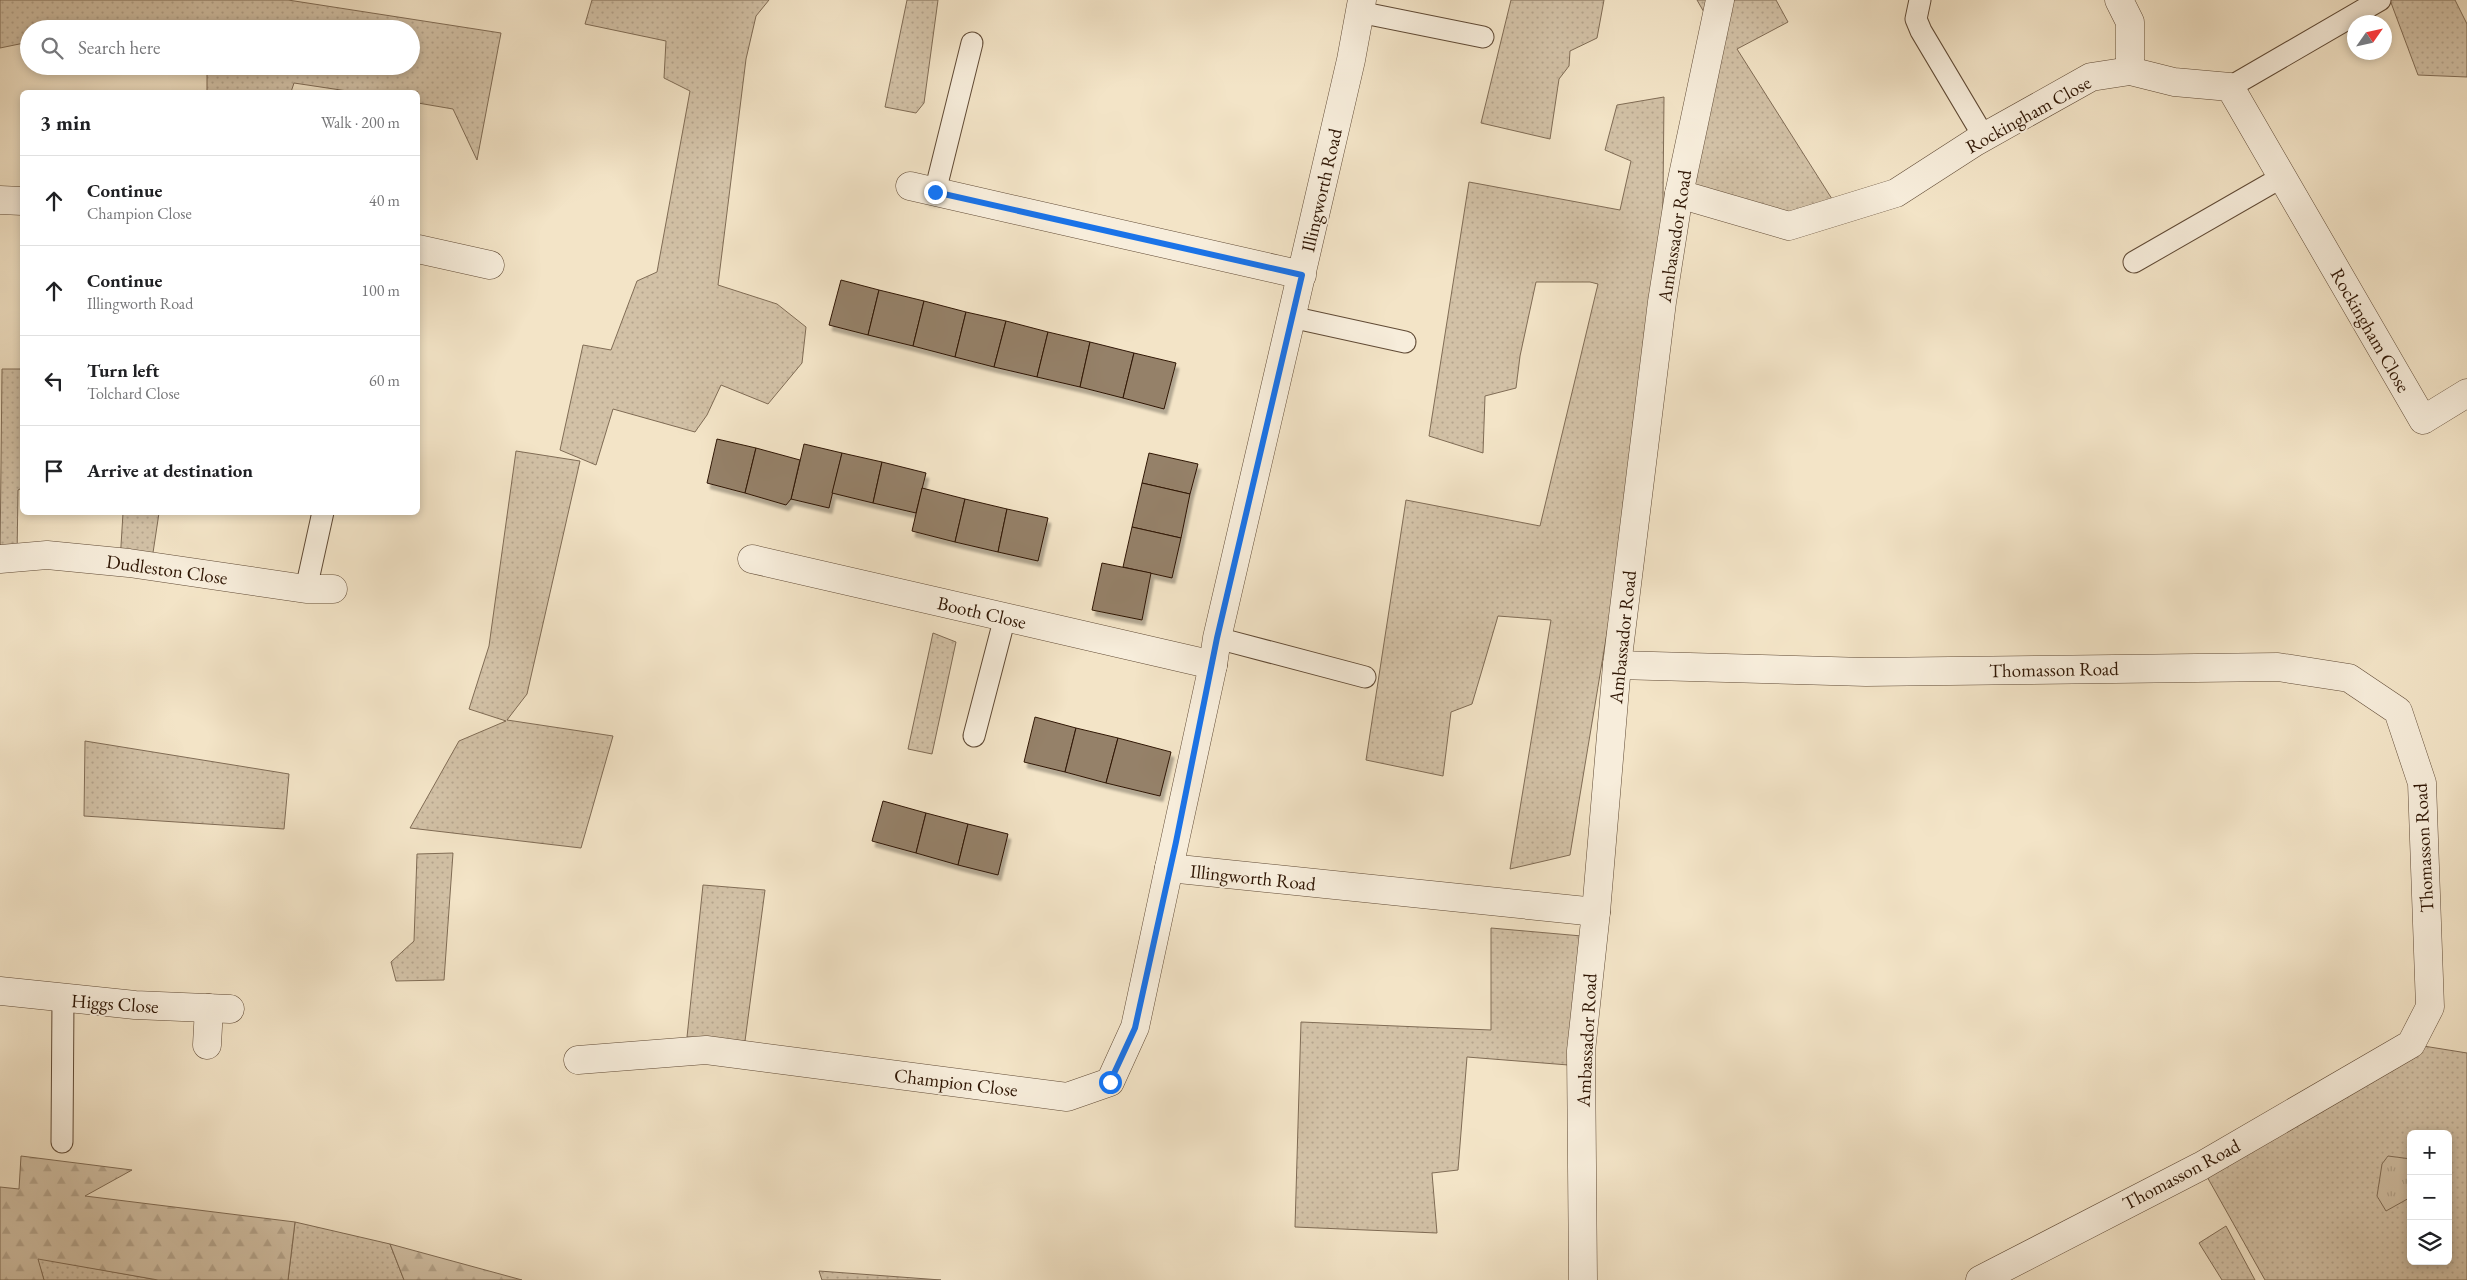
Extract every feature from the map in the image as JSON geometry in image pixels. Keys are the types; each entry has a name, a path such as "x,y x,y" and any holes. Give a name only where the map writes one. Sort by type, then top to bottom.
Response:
{"street":[{"name":"Ambassador Road","path":"1583,1280 1581,1051 1596,912 1617,665 1662,302 1679,194 1720,0"},
{"path":"2119,0 2130,22 2130,71"},
{"name":"Illingworth Road","path":"1361,6 1351,60 1217,638 1213,665 1169,868 1596,912"},
{"name":"Rockingham Close","path":"1679,194 1788,226 1896,193 1984,137 2091,77 2130,71 2174,82 2230,87 2423,420 2467,393"},
{"path":"923,189 1302,275"},
{"path":"0,200 20,200"},
{"path":"420,249 490,266"},
{"name":"Dudleston Close","path":"0,559 47,555 129,562 320,589"},
{"name":"Booth Close","path":"752,559 1213,665"},
{"name":"Thomasson Road","path":"1617,665 1866,672 2278,667 2349,678 2398,711 2422,783 2430,1007 2411,1044 2201,1166 1980,1280"},
{"name":"Champion Close","path":"578,1060 706,1050 1067,1096 1093,1088 1110,1082 1135,1028 1169,868"},
{"name":"Higgs Close","path":"0,991 64,999 219,1008 206,1045"}],"lane":[{"path":"1920,0 1916,19 1921,31 1984,137"},
{"path":"2230,87 2380,0"},
{"path":"1361,6 1483,37"},
{"path":"923,189 972,43"},
{"path":"2134,262 2282,177"},
{"path":"1291,317 1405,342"},
{"path":"320,589 323,515"},
{"path":"974,736 1005,617"},
{"path":"1217,638 1365,677"},
{"path":"62,1142 64,999"}],"green space":[{"path":"0,0 288,0 417,20 20,20 20,44 0,48"},
{"path":"592,0 769,0 756,16 746,59 718,285 777,304 806,327 802,363 768,404 721,385 707,415 695,432 613,409 596,465 560,450 583,345 611,350 637,281 657,272 690,91 664,78 666,41 585,24"},
{"path":"907,0 938,0 924,103 916,113 885,107"},
{"path":"1511,0 1604,0 1597,38 1570,51 1569,66 1559,79 1550,139 1481,123"},
{"path":"1697,0 1776,0 1788,22 1737,49 1839,210 1789,226 1679,194 1713,28"},
{"path":"2390,0 2455,0 2467,24 2467,77 2418,75"},
{"path":"420,20 501,33 477,160 453,109 420,103 420,90 341,90 294,83 292,90 207,90 207,75 420,75"},
{"path":"1664,97 1662,302 1570,855 1510,869 1551,620 1498,616 1472,704 1451,712 1443,776 1366,760 1406,500 1540,526 1598,284 1590,282 1536,282 1520,356 1516,388 1485,396 1483,453 1429,436 1469,182 1620,210 1631,161 1605,150 1617,105"},
{"path":"2,369 20,369 20,489 18,490 17,558 0,559"},
{"path":"516,451 580,461 527,694 507,720 613,736 581,848 410,828 459,741 506,721 469,709 489,646"},
{"path":"123,515 159,515 151,566 120,562"},
{"path":"933,633 956,642 932,754 908,749"},
{"path":"85,741 289,774 284,829 84,816"},
{"path":"453,853 444,980 396,981 391,962 414,941 417,854"},
{"path":"703,885 765,890 745,1041 687,1037"},
{"path":"1491,928 1593,937 1581,1066 1467,1057 1458,1170 1432,1173 1437,1233 1295,1227 1301,1022 1491,1030"},
{"path":"2411,1044 2467,1053 2467,1280 2265,1280 2201,1166"},
{"path":"21,1156 132,1170 85,1196 295,1222 288,1280 158,1280 38,1259 44,1280 0,1280 0,1187 19,1189"},
{"path":"2388,1156 2407,1158 2407,1199 2386,1211 2377,1196 2382,1164"},
{"path":"295,1222 390,1244 404,1280 288,1280"},
{"path":"2226,1226 2255,1280 2222,1280 2199,1243"},
{"path":"390,1244 522,1280 404,1280"},
{"path":"37,1258 158,1280 44,1280"},
{"path":"819,1271 941,1280 822,1280"}],"building":[{"path":"841,280 879,290 868,335 829,325"},
{"path":"879,290 924,301 913,346 868,335"},
{"path":"924,301 966,312 955,357 913,346"},
{"path":"966,312 1006,321 994,367 955,357"},
{"path":"1006,321 1048,332 1037,377 994,367"},
{"path":"1048,332 1090,342 1080,387 1037,377"},
{"path":"1090,342 1134,353 1123,398 1080,387"},
{"path":"1134,353 1176,363 1164,409 1123,398"},
{"path":"717,439 756,448 745,493 707,483"},
{"path":"804,444 842,453 829,508 791,499"},
{"path":"756,448 800,460 791,499 786,505 745,493"},
{"path":"842,453 882,462 873,503 832,493"},
{"path":"1149,453 1198,464 1190,494 1142,483"},
{"path":"882,462 926,473 916,513 873,503"},
{"path":"1142,483 1190,494 1181,538 1132,527"},
{"path":"922,488 965,499 955,542 912,531"},
{"path":"965,499 1007,509 998,552 955,542"},
{"path":"1007,509 1048,518 1038,561 998,552"},
{"path":"1132,527 1181,538 1172,578 1123,567"},
{"path":"1102,563 1151,573 1142,620 1092,610"},
{"path":"1035,717 1076,728 1065,772 1024,762"},
{"path":"1076,728 1118,738 1106,783 1065,772"},
{"path":"1118,738 1171,752 1160,796 1106,783"},
{"path":"883,801 926,813 916,853 872,841"},
{"path":"926,813 968,824 958,865 916,853"},
{"path":"968,824 1008,834 998,875 958,865"}],"route":[{"path":"935,192 1302,275 1217,638 1176,842 1135,1028 1110,1082"}]}
